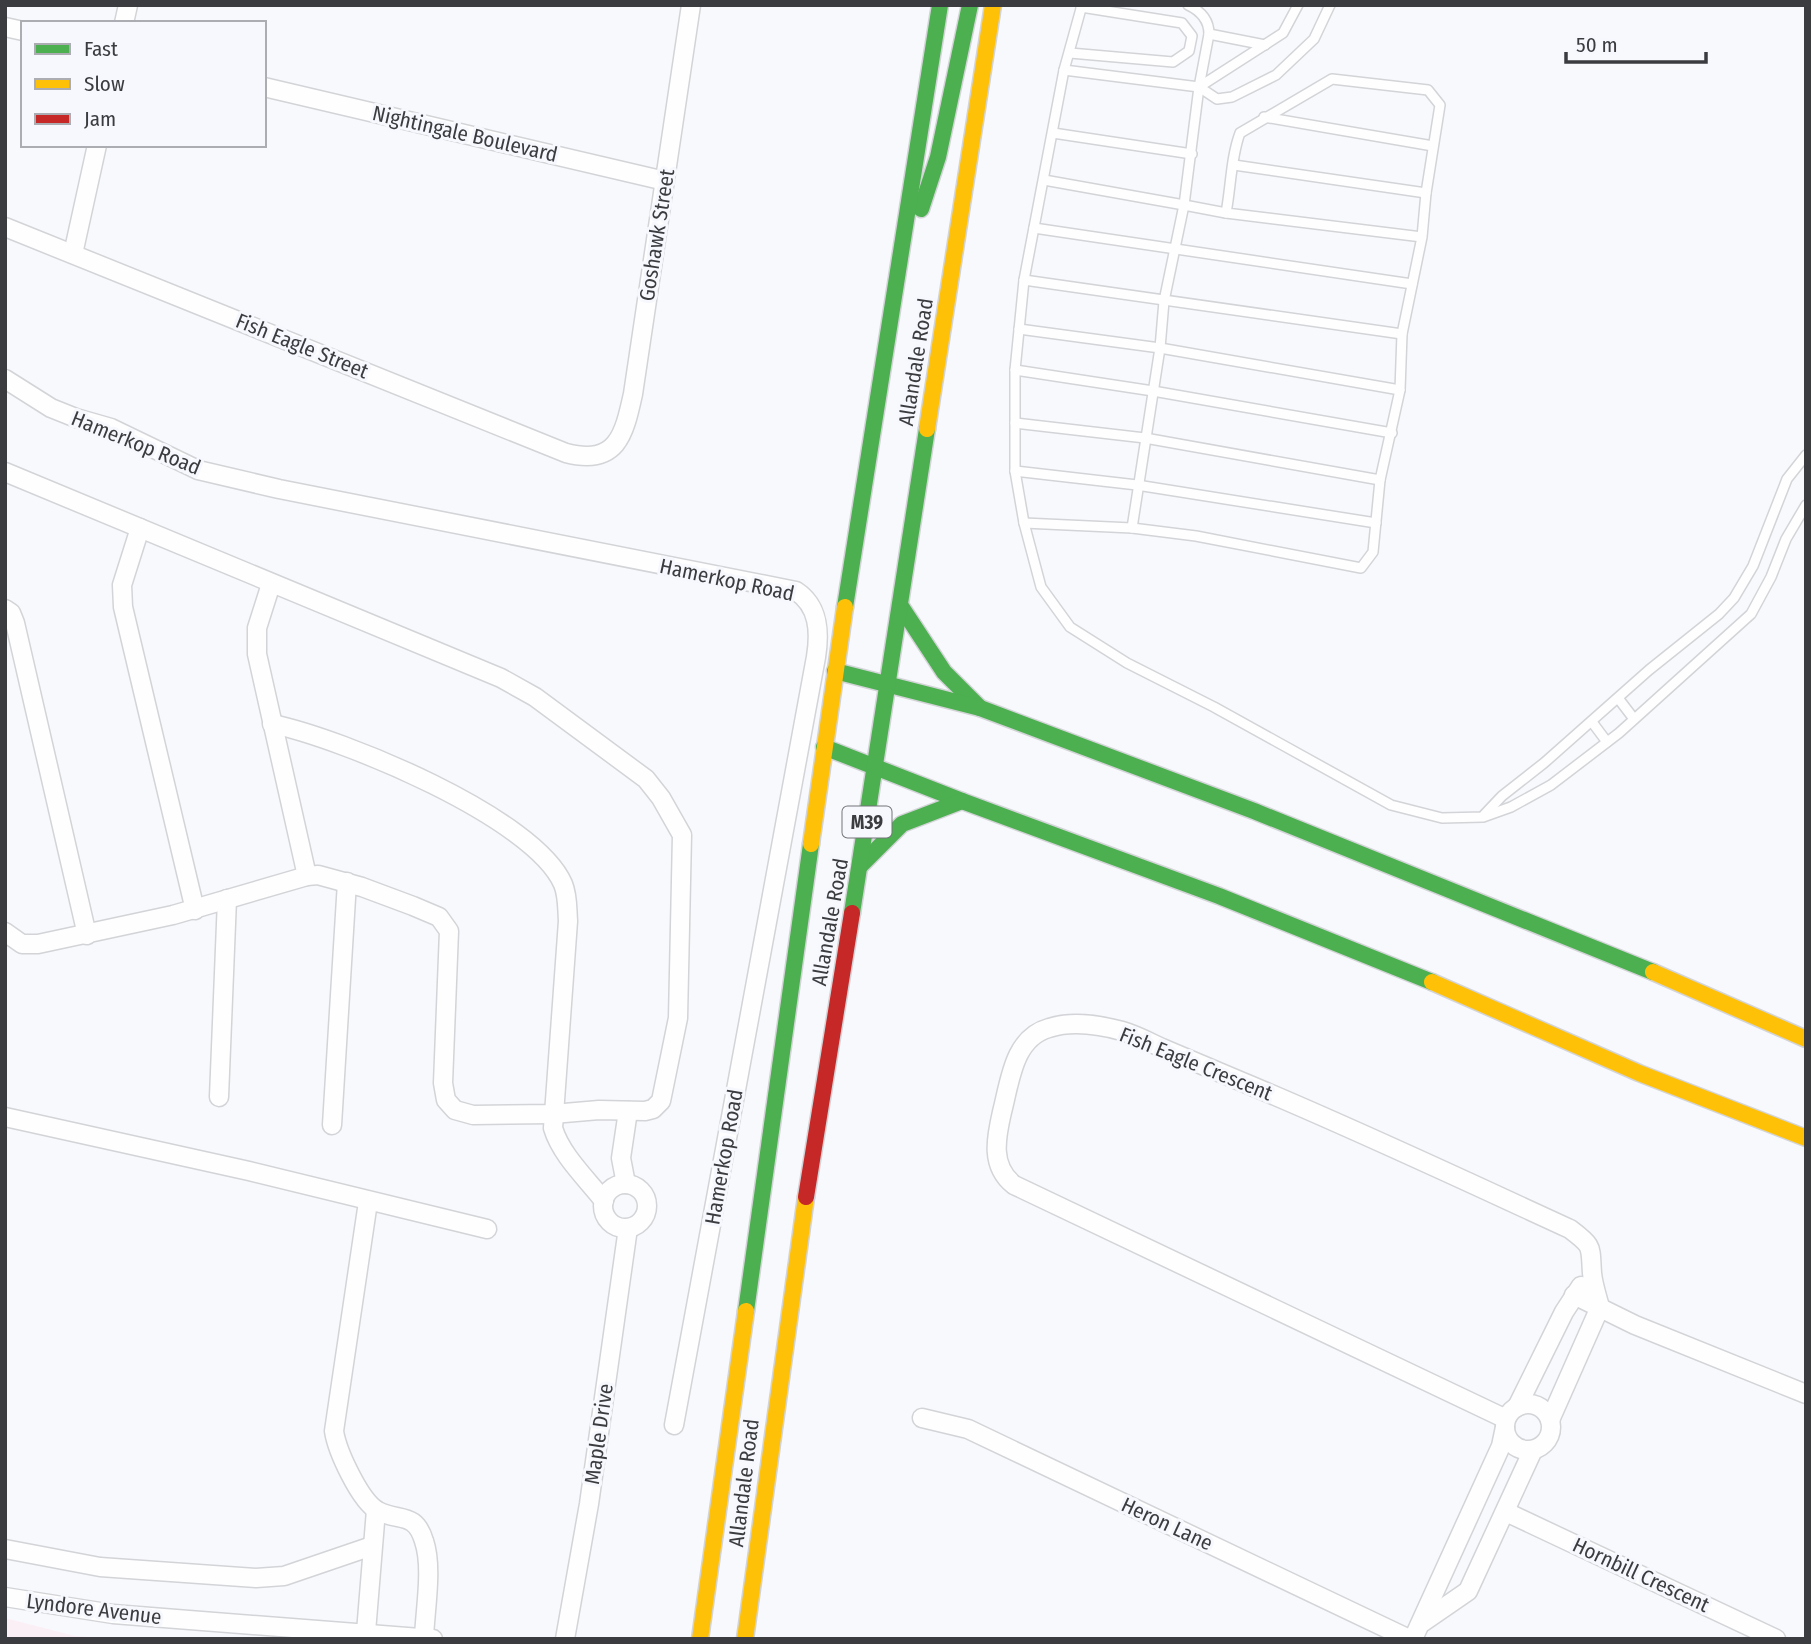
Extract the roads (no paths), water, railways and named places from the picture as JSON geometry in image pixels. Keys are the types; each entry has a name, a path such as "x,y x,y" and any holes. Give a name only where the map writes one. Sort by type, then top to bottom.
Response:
{"main road":[{"name":"Allandale Road","path":"700,1639 835,671 940,5"},
{"path":"895,291 938,157 970,5"},
{"name":"Allandale Road","path":"745,1639 790,1298 826,1065 861,865 993,5"},
{"path":"985,63 999,5"},
{"path":"900,605 932,656 980,708"},
{"path":"835,671 980,708 1254,811 1680,983 1806,1039"},
{"path":"824,747 1231,901 1482,1002 1639,1073 1806,1138"},
{"path":"861,865 902,824 962,801"}],"street":[{"name":"Goshawk Street","path":"601,455 618,442 627,422 691,5"},
{"name":"Nightingale Boulevard","path":"266,87 665,181"},
{"path":"73,254 97,147"},
{"name":"Fish Eagle Street","path":"5,227 566,453 601,455"},
{"name":"Hamerkop Road","path":"5,379 51,408 111,428 198,470 279,489 796,591 807,598 818,632 816,657 674,1425"},
{"path":"5,472 518,687 646,779 661,798 682,835 678,1018 661,1101 649,1110 473,1115 461,1113 450,1105 444,1093 449,931 439,917 413,906 347,882 325,876 307,876 194,909 87,935 30,945 22,944 5,932"},
{"path":"140,528 122,585 123,607 194,909"},
{"path":"271,584 257,628 256,644 307,876"},
{"path":"5,609 11,613 15,623 87,935"},
{"path":"272,724 301,730 338,744 466,801 533,846 551,865 563,883 568,921 553,1128 557,1140 604,1201 606,1216 610,1222 616,1226 628,1227 642,1220 647,1207 644,1194 626,1184 612,1188 604,1201"},
{"path":"332,1125 347,882"},
{"path":"219,1097 226,900"},
{"name":"Fish Eagle Crescent","path":"1509,1418 1014,1185 1000,1170 996,1135 1015,1060 1022,1048 1046,1028 1091,1025 1123,1031 1288,1101 1570,1229 1590,1247 1592,1272 1600,1307"},
{"path":"626,1184 621,1158 628,1111"},
{"path":"5,1117 249,1171 486,1229"},
{"path":"368,1202 334,1431 344,1464 376,1510 413,1521 425,1542 428,1570 424,1638"},
{"name":"Maple Drive","path":"565,1639 589,1504 628,1227"},
{"path":"1414,1634 1501,1446 1509,1418 1574,1295 1592,1272"},
{"path":"1574,1295 1648,1330 1806,1394"},
{"path":"1550,1420 1600,1307"},
{"path":"1525,1404 1540,1407 1550,1420 1552,1428 1546,1442 1533,1450 1525,1451 1510,1443 1509,1418 1525,1404"},
{"name":"Heron Lane","path":"922,1418 968,1429 1414,1634"},
{"path":"1414,1634 1468,1591 1533,1450"},
{"path":"366,1632 376,1510"},
{"name":"Hornbill Crescent","path":"1506,1512 1776,1639"},
{"path":"5,1549 100,1567 256,1578 284,1576 372,1546"},
{"name":"Lyndore Avenue","path":"5,1597 113,1614 435,1639"}],"lane":[{"path":"1199,87 1283,33 1298,5"},
{"path":"1064,70 1199,87 1217,99 1232,97 1276,75 1314,39 1330,5"},
{"path":"1070,52 1174,62 1189,51 1192,36 1182,23 1082,6 1064,70 1024,280 1015,370 1015,471 1024,523 1041,587 1070,627 1127,663 1391,805 1442,818 1483,817 1511,807 1551,785 1634,719 1751,614 1771,577 1786,539 1806,505"},
{"path":"1132,528 1160,348 1164,301 1184,205 1199,87 1209,34 1207,23 1194,6"},
{"path":"1209,34 1265,45"},
{"path":"1024,523 1132,528 1196,536 1361,568 1373,552 1380,480 1400,390 1402,334 1422,237 1440,105 1429,90 1332,79 1240,132 1234,149 1226,213"},
{"path":"1264,117 1433,146"},
{"path":"1053,133 1192,154"},
{"path":"1234,165 1426,193"},
{"path":"1044,180 1226,213 1422,237"},
{"path":"1034,229 1412,285"},
{"path":"1024,280 1402,334"},
{"path":"1019,329 1160,348 1400,390"},
{"path":"1015,370 1392,433"},
{"path":"1015,423 1145,438 1380,480"},
{"path":"1483,817 1502,796 1719,614 1734,598 1753,566 1787,479 1806,455"},
{"path":"1015,471 1138,485 1376,523"},
{"path":"1618,698 1634,719"},
{"path":"1591,722 1607,742"}]}
